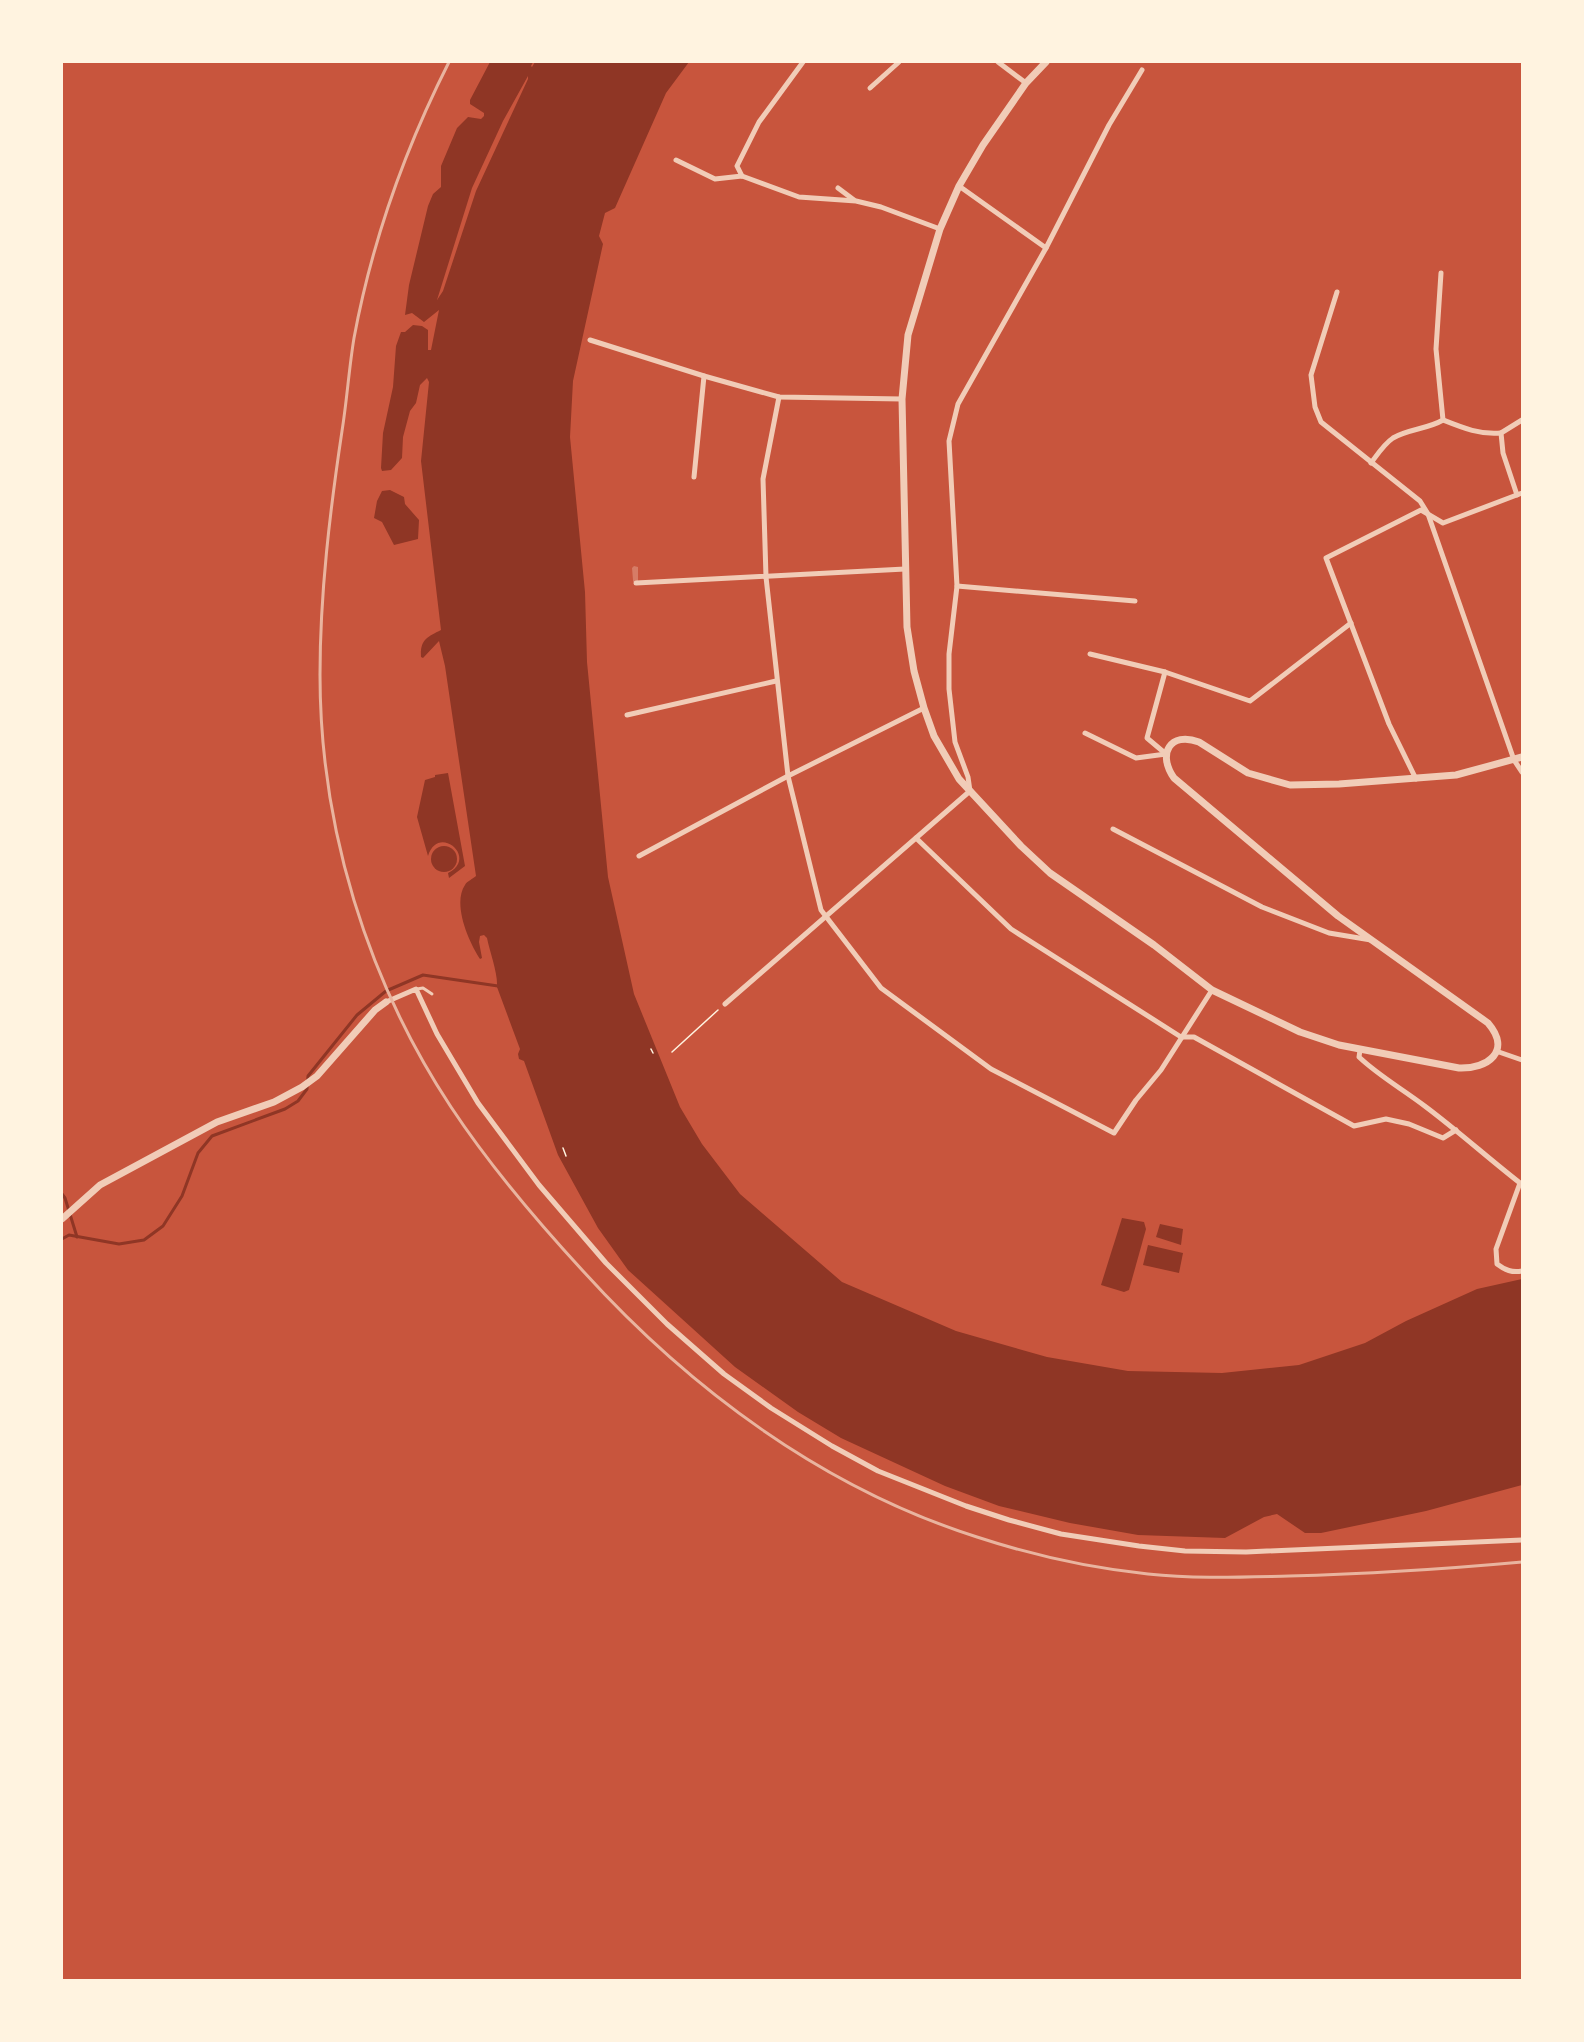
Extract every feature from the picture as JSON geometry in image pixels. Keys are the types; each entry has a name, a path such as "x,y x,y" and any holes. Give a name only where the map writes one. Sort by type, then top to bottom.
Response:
{"street":[{"path":"742,176 737,166 759,122 802,62"},
{"path":"870,88 899,62"},
{"path":"998,62 1026,83"},
{"path":"1046,62 1026,83 983,145 959,186 940,229 908,335 902,399 907,627 914,671 924,708 934,736 959,779 1021,846 1050,873 1154,945 1212,990 1299,1032 1360,1050 1465,1068 1486,1064 1497,1051 1496,1035 1485,1020 1338,916 1174,778 1165,762 1166,754 1173,743 1181,739 1191,739 1248,773 1290,785 1456,776 1522,757"},
{"path":"970,790 968,777 955,742 949,689 949,654 957,586 949,441 958,404 1046,248 1109,124 1142,70"},
{"path":"676,160 715,179 742,176 799,197 856,201 881,207 940,229"},
{"path":"959,186 1046,248"},
{"path":"838,188 856,201"},
{"path":"1441,273 1436,349 1443,420"},
{"path":"1337,292 1311,375 1315,406 1321,422 1420,501 1428,514 1514,760 1522,772"},
{"path":"590,340 779,397 902,399"},
{"path":"694,477 704,376"},
{"path":"779,397 763,479 766,577 788,776 821,910 881,988 991,1069 1114,1133 1136,1100 1161,1070 1212,990"},
{"path":"1443,420 1487,434 1501,433 1522,420"},
{"path":"1371,464 1395,437 1433,426 1443,420"},
{"path":"1416,779 1389,724 1326,558 1421,510 1443,523 1520,494 1503,453 1501,433"},
{"path":"636,583 905,569"},
{"path":"957,586 1135,601"},
{"path":"1090,654 1165,672 1250,701 1351,623"},
{"path":"1165,672 1147,738 1166,754"},
{"path":"627,715 776,681"},
{"path":"639,856 788,776 924,708"},
{"path":"1085,733 1136,758 1166,754"},
{"path":"725,1004 970,790"},
{"path":"1113,829 1262,907 1329,933 1371,940"},
{"path":"916,838 1011,929 1181,1037 1194,1037 1354,1126 1386,1119 1409,1124 1443,1138 1456,1130"},
{"path":"67,1214 100,1185 217,1122 274,1102 305,1085 314,1079 375,1011 386,1002 416,989 437,1035 478,1103 539,1185 606,1263 667,1324 724,1374 771,1408 878,1471 966,1506 1060,1534 1185,1551 1246,1552 1522,1540"},
{"path":"1360,1050 1359,1057 1371,1068 1456,1130 1521,1183 1496,1249 1496,1257 1497,1264 1503,1269 1522,1271"},
{"path":"1497,1051 1522,1060"}],"lane":[{"path":"416,989 423,988 432,994"}],"path":[{"path":"672,1052 725,1004"},
{"path":"651,1049 653,1053"},
{"path":"563,1148 566,1156"}],"shaded area":[{"path":"490,62 533,62 532,67 535,62 689,62 666,93 615,208 605,213 599,236 603,244 573,381 570,437 585,592 587,662 608,877 634,994 680,1107 702,1144 740,1194 842,1282 956,1331 1047,1357 1128,1371 1222,1373 1299,1365 1365,1343 1406,1321 1477,1289 1522,1279 1522,1485 1426,1511 1321,1533 1305,1533 1277,1514 1264,1517 1225,1538 1138,1535 1070,1523 999,1506 945,1486 841,1438 798,1412 735,1367 628,1270 598,1228 558,1155 524,1061 519,1059 520,1049 497,987 487,938 484,935 480,936 482,958 480,959 471,943 461,912 461,893 466,884 476,876 445,666 439,641 423,658 421,657 425,640 441,630 421,461 429,382 427,378 420,385 416,403 410,411 403,437 402,458 391,470 382,471 381,468 383,433 393,387 396,346 401,332 405,332 413,325 422,326 428,330 428,350 431,350 439,310 424,322 412,313 405,315 409,285 428,206 433,194 441,187 441,166 457,128 468,117 481,119 484,116 484,113 470,104","holes":["528,76 476,191 443,291 437,300 472,188 503,121"]},
{"path":"390,490 404,497 405,504 419,520 418,539 394,545 382,522 374,518 377,501 382,491"},
{"path":"448,773 465,866 449,878 448,873 456,867 459,859 458,852 447,843 440,843 433,847 428,856 417,817 425,780 435,775"},
{"path":"444,846 453,850 457,859 453,868 444,872 435,868 431,859 435,850"},
{"path":"1122,1218 1144,1222 1146,1229 1129,1290 1124,1292 1101,1285"},
{"path":"1160,1224 1183,1229 1181,1245 1156,1237"},
{"path":"1148,1245 1183,1253 1179,1273 1143,1265"}],"building":[{"path":"638,567 638,581 633,582 632,568"}],"waterway":[{"path":"62,1239 69,1235 119,1244 144,1240 163,1226 182,1196 198,1153 212,1136 285,1109 298,1101 307,1089 308,1076 357,1015 386,991 423,975 498,986"},
{"path":"62,1194 77,1237"}],"railway":[{"path":"449,62 404,162 380,231 361,302 352,349 330,522 324,583 320,675 322,732 329,789 339,845 354,900 373,955 395,1007 421,1058 481,1150 565,1251 624,1314 714,1394 762,1430 813,1462 866,1491 920,1516 1019,1550 1105,1568 1166,1576 1318,1575 1522,1562"}]}
